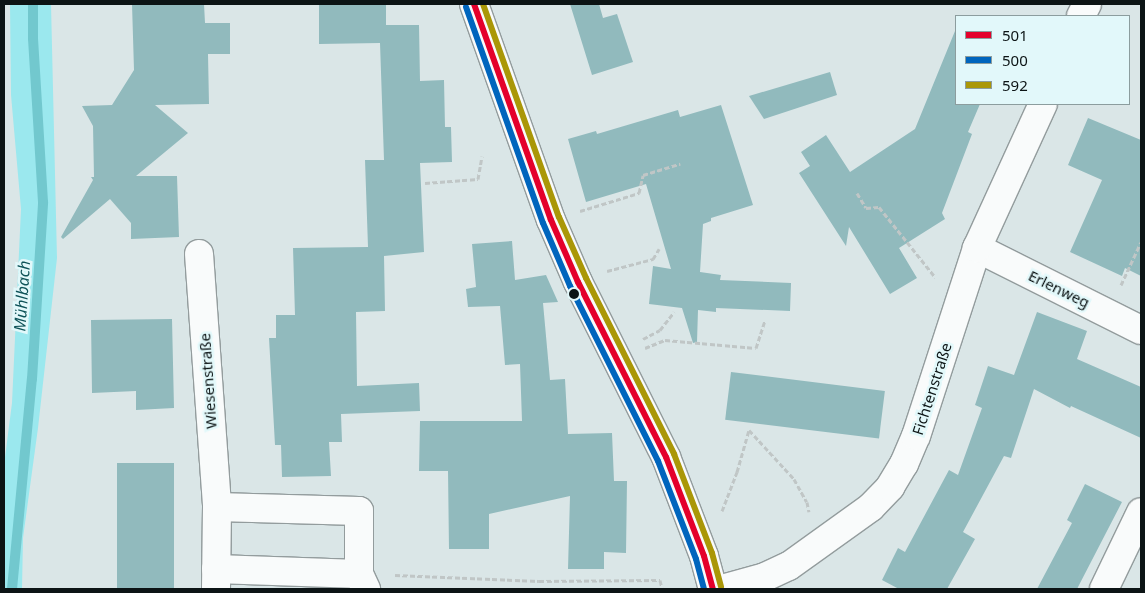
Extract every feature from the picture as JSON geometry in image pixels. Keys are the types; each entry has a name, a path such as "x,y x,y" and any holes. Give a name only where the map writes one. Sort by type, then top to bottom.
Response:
{"street":[{"path":"474,4 551,220 578,282 666,457 704,556 713,589"},
{"name":"Fichtenstraße","path":"722,589 765,577 789,566 815,549 870,507 890,487 904,464 916,436 977,248 1042,105"},
{"name":"Erlenweg","path":"977,248 1141,330"},
{"name":"Wiesenstraße","path":"199,254 217,507 216,579 363,582"},
{"path":"217,507 359,510 363,582"},
{"path":"1104,589 1141,512"}],"path":[{"path":"425,183 478,179 482,156"},
{"path":"584,210 639,192 643,174 680,164"},
{"path":"857,193 866,208 879,207 959,307"},
{"path":"1108,313 1141,242"},
{"path":"618,267 653,259 659,249"},
{"path":"643,338 660,330 674,312"},
{"path":"617,358 665,340 756,348 765,321"},
{"path":"704,556 737,472 749,430 794,479 807,502 815,549"},
{"path":"363,582 660,580 662,589"}],"shaded area":[{"path":"10,4 51,4 57,258 38,428 23,538 22,589 4,589 4,465 12,403 21,209 11,95"}],"building":[{"path":"132,4 204,4 205,23 230,23 230,54 208,54 209,104 155,105 188,133 136,176 177,176 179,237 131,239 131,223 110,199 63,239 61,237 93,180 91,177 94,177 93,126 82,106 112,105 134,70"},
{"path":"319,4 386,4 386,25 419,25 420,81 444,80 445,127 451,127 452,162 420,163 424,252 384,256 385,311 356,312 357,386 419,383 420,411 341,414 342,442 329,442 331,476 282,477 281,445 275,445 269,338 276,338 276,315 295,315 293,248 368,247 365,160 384,160 380,43 319,44"},
{"path":"570,4 599,4 603,18 617,14 633,62 592,75"},
{"path":"955,31 955,105 980,105 968,132 972,134 942,213 945,219 899,248 917,278 890,294 849,227 846,246 799,173 810,166 801,152 826,135 850,172 915,129"},
{"path":"830,72 837,95 764,119 749,96"},
{"path":"721,105 753,205 711,218 711,221 703,224 700,272 721,275 720,280 791,283 790,311 716,308 716,312 698,310 697,342 693,343 682,308 649,304 653,266 671,269 646,184 586,202 568,139 596,131 597,134 678,110 680,117"},
{"path":"1088,118 1141,140 1141,276 1125,268 1122,276 1070,252 1102,180 1068,165"},
{"path":"512,241 515,280 546,275 558,302 543,303 550,380 565,379 568,434 612,433 614,481 627,481 626,553 604,552 604,569 568,569 570,496 489,514 489,549 449,549 448,471 419,471 420,421 522,421 520,364 505,365 500,306 468,307 466,289 476,287 472,244"},
{"path":"1037,312 1087,331 1077,359 1141,387 1141,438 1071,406 1070,408 1034,389 1011,458 1004,456 963,532 975,539 947,589 899,589 882,580 898,548 905,552 949,470 958,475 982,408 975,405 988,366 1014,375"},
{"path":"172,319 174,408 136,410 136,391 92,393 91,320"},
{"path":"731,372 885,391 879,439 725,420"},
{"path":"117,463 174,463 174,589 117,589"},
{"path":"1085,484 1122,502 1077,589 1037,589 1072,523 1067,520"}],"waterway":[{"name":"Mühlbach","path":"12,589 32,379 43,202 33,38 33,4"}],"transit line":[{"name":"501","path":"474,4 551,220 578,282 666,457 704,556 713,589"},
{"name":"592","path":"483,4 559,217 586,278 674,454 712,553 721,587"},
{"name":"500","path":"466,7 543,223 570,286 658,461 696,559 704,589"}]}
